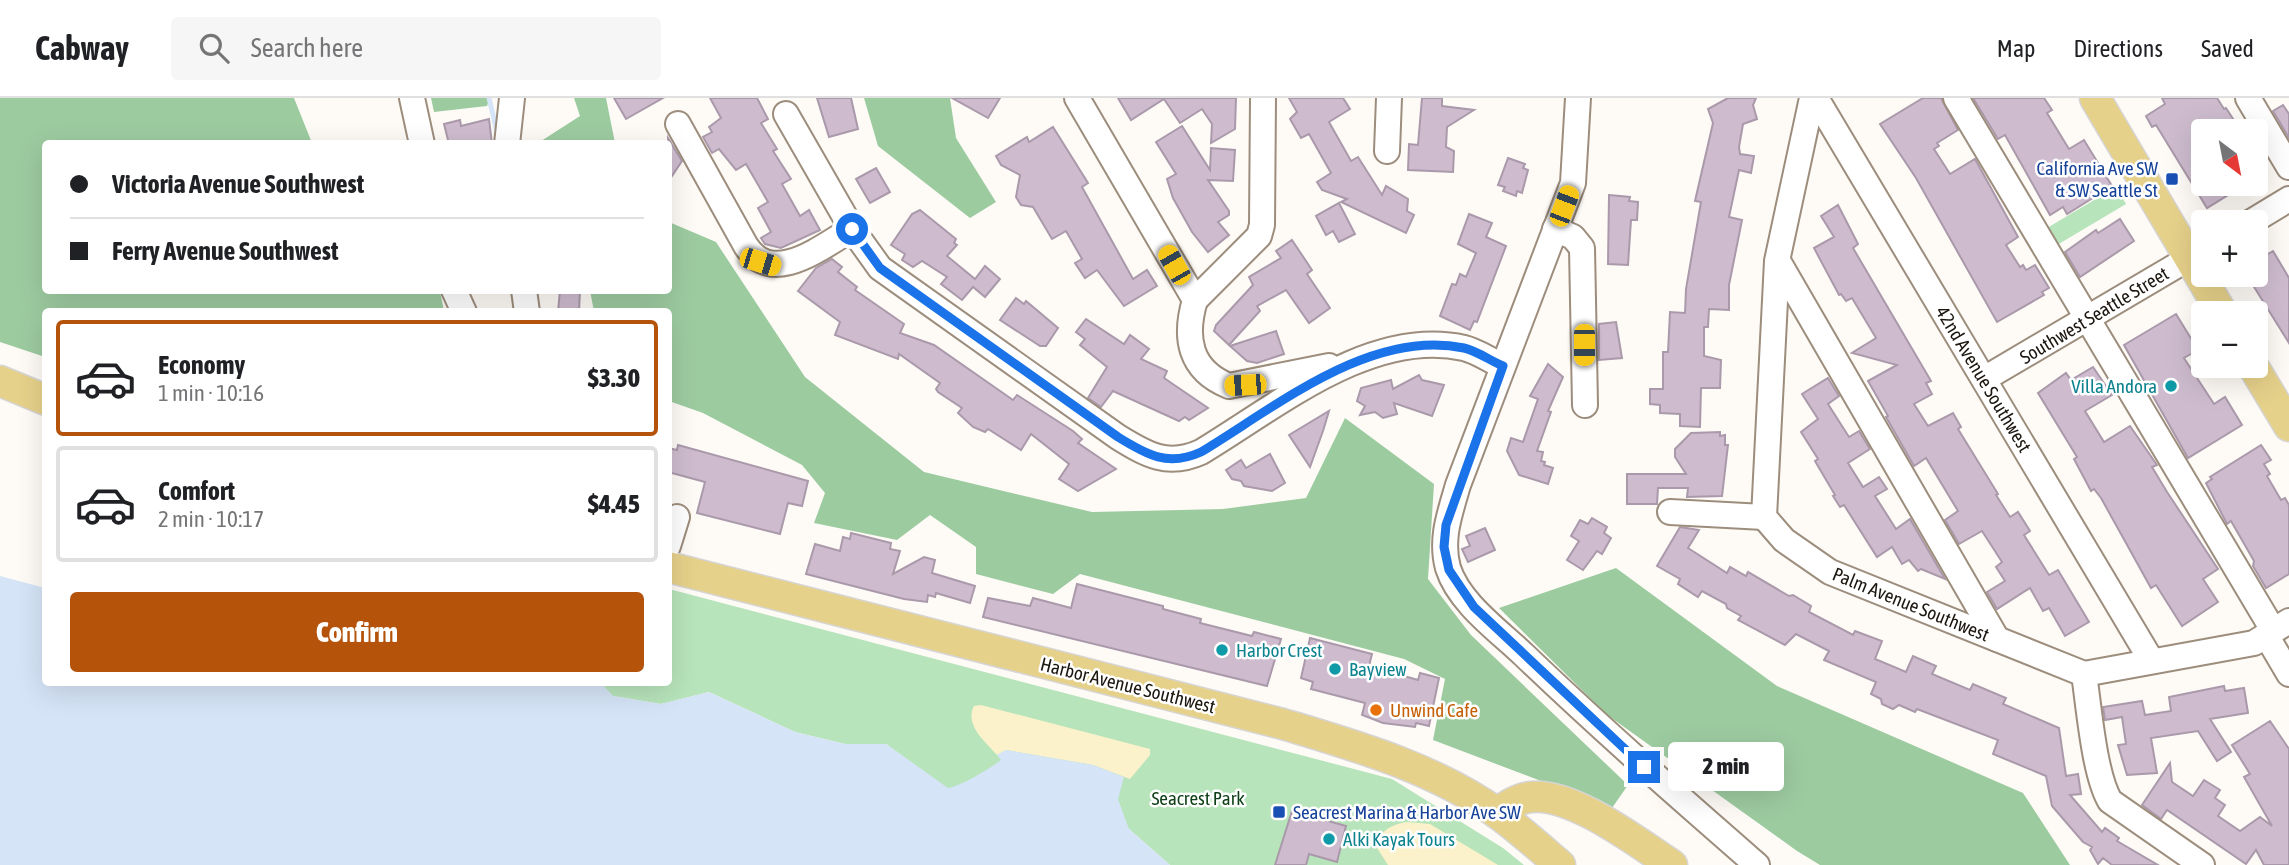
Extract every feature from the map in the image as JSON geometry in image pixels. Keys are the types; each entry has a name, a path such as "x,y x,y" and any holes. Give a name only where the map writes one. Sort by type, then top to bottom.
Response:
{"main road":[{"path":"2095,98 2191,245"},
{"path":"2260,378 2289,426"},
{"path":"0,381 42,398"},
{"name":"Harbor Avenue Southwest","path":"672,568 1283,724 1383,755 1439,780 1497,813 1560,865"},
{"path":"1497,813 1531,797 1560,801 1613,828 1672,865"}],"street":[{"path":"412,98 421,140"},
{"path":"506,140 512,98"},
{"path":"1077,98 1195,300"},
{"path":"1263,98 1262,225 1259,236 1195,300 1188,325 1189,342 1197,359 1217,381 1229,386 1245,385 1387,352 1442,345 1467,349 1503,366"},
{"path":"1387,151 1389,98"},
{"path":"1578,98 1573,183 1446,525 1444,547 1449,570 1474,607 1588,716 1757,865"},
{"path":"1670,512 1764,517 1777,261 1814,98"},
{"name":"42nd Avenue Southwest","path":"1814,98 2151,660"},
{"path":"1956,98 2276,629 2289,674"},
{"path":"2248,98 2289,167"},
{"path":"786,114 852,229 880,268 1118,437 1158,459 1186,459 1201,452 1349,362"},
{"path":"678,124 751,254 760,262 773,266 807,255 852,229"},
{"path":"2268,212 2289,200"},
{"path":"1555,229 1573,237 1582,248 1585,405"},
{"name":"Southwest Seattle Street","path":"1984,379 2191,258"},
{"path":"1777,261 1997,639"},
{"path":"672,533 677,517"},
{"name":"Palm Avenue Southwest","path":"1764,517 1784,540 1830,572 2084,674"},
{"path":"2202,865 2110,801 2105,793 2084,674 2254,643 2276,629"}],"green space":[{"path":"0,98 294,98 311,140 42,140 42,294 441,294 443,308 42,308 42,356 0,342"},
{"path":"431,98 490,98 487,106 434,112"},
{"path":"574,98 606,98 614,140 543,140 580,116"},
{"path":"864,98 950,98 956,138 996,202 970,218 878,146"},
{"path":"2116,187 2126,204 2052,248 2042,231"},
{"path":"672,223 716,242 805,377 924,472 1092,512 1223,509 1306,498 1345,418 1434,484 1428,579 1471,635 1628,785 1612,808 1433,740 1445,679 1404,659 1080,574 1053,594 976,574 976,547 930,515 897,540 814,523 825,493 802,465 703,413 672,402 672,308 593,308 591,294 672,294"},
{"path":"1616,568 1777,686 2023,793 2070,865 1820,865 1797,851 1606,714 1499,608"},
{"name":"Seacrest Park","path":"672,590 1392,779 1503,848 1524,865 1170,865 1129,829 948,789 886,744 845,744 795,732 709,692 661,704 613,696 603,686 672,686"}],"sand":[{"path":"981,705 1150,749 1150,755 1130,779 1093,765 1006,750 997,755 978,733 972,720 974,706"},
{"path":"1407,822 1430,824 1498,865 1388,865 1375,845 1387,829"}],"water":[{"path":"0,576 42,587 42,686 604,686 613,696 661,704 709,692 795,732 845,744 886,744 948,788 990,768 1001,760 997,755 1006,750 1093,765 1124,777 1118,799 1129,829 1170,865 0,865"}],"building":[{"path":"614,98 663,98 626,119"},
{"path":"710,98 757,98 768,119 761,123 777,149 773,151 791,179 782,184 800,216 809,210 820,230 781,248 765,244 761,238 771,232 758,208 768,202 746,164 736,170 719,149 712,153 703,137 712,132 709,127 721,118"},
{"path":"817,98 851,98 858,129 829,137"},
{"path":"952,98 1000,98 988,118"},
{"path":"1118,98 1236,98 1235,129 1211,143 1212,124 1202,109 1180,123 1164,99 1131,120"},
{"path":"1289,98 1343,98 1350,109 1329,122 1351,161 1358,157 1382,195 1386,186 1408,199 1407,211 1414,215 1406,233 1341,202 1347,199 1322,190 1317,182 1331,173 1309,134 1301,138 1290,119 1297,112"},
{"path":"1422,98 1442,98 1442,106 1474,110 1447,127 1446,147 1454,151 1453,172 1408,170 1409,144 1418,145"},
{"path":"1728,98 1756,98 1753,105 1757,119 1743,124 1739,147 1740,154 1754,156 1751,173 1739,170 1729,217 1742,220 1729,285 1729,310 1709,309 1708,327 1704,327 1704,356 1721,360 1720,388 1701,388 1700,427 1680,426 1680,414 1660,413 1660,405 1650,404 1650,389 1663,389 1663,352 1668,352 1670,312 1685,313 1686,289 1701,202 1695,201 1713,123 1708,109"},
{"path":"1923,98 1941,98 1958,130 1937,143 1939,146 1934,149 1950,174 1975,159 2018,237 2006,245 2020,267 2023,265 2026,270 2035,265 2049,288 2042,292 2044,295 1997,322 1916,178 1880,124"},
{"path":"1973,98 2044,98 2052,110 2047,113 2069,149 2084,140 2112,186 2067,214 2063,207 2050,215 2005,135 1998,139"},
{"path":"2162,98 2217,98 2233,119 2191,119 2191,182 2156,125 2152,127 2146,116 2165,104"},
{"path":"2283,105 2289,114 2289,138 2273,111"},
{"path":"489,119 492,140 448,140 444,124 460,120 461,126"},
{"path":"1182,126 1210,170 1211,148 1235,150 1233,181 1208,180 1229,211 1229,215 1218,222 1229,235 1208,252 1192,232 1173,198 1167,179 1176,174 1156,142"},
{"path":"1053,127 1088,183 1082,187 1133,279 1147,270 1157,286 1124,306 1097,270 1085,278 1075,263 1082,259 1066,231 1052,239 1033,207 1021,205 1016,197 1020,175 1001,165 996,156 1027,137 1029,142"},
{"path":"672,145 682,161 672,176"},
{"path":"1508,158 1525,164 1523,168 1528,170 1522,193 1517,191 1516,196 1503,191 1505,187 1498,185"},
{"path":"876,168 890,192 870,203 856,179"},
{"path":"1609,195 1630,197 1629,201 1638,202 1637,220 1631,220 1628,265 1608,264"},
{"path":"2200,196 2226,196 2207,208"},
{"path":"1339,203 1355,234 1339,242 1333,231 1326,235 1316,216"},
{"path":"1838,205 1858,244 1853,248 1931,381 1926,383 1932,394 1914,404 1928,426 1953,413 1961,427 1958,429 2010,517 2018,512 2030,531 2024,535 2049,575 2058,570 2089,622 2065,636 2049,608 2043,611 2030,588 1997,609 1987,592 2005,581 1996,567 2002,562 1982,531 1959,544 1945,520 1958,511 1926,458 1914,466 1868,381 1897,365 1852,353 1876,338 1852,298 1846,301 1839,295 1814,248 1834,237 1821,216"},
{"path":"920,210 956,239 954,243 957,245 947,256 975,279 985,266 1000,279 985,297 973,287 962,300 941,284 947,277 922,261 913,267 902,260 905,254 891,245 912,214"},
{"path":"1469,214 1492,223 1486,237 1506,246 1477,322 1474,321 1470,330 1440,316 1452,284 1456,285 1460,274 1466,277 1476,253 1458,244"},
{"path":"2120,219 2134,241 2080,277 2065,252 2096,230 2098,233"},
{"path":"1292,240 1312,270 1307,274 1330,308 1309,323 1286,290 1257,306 1260,311 1229,345 1214,331 1216,325 1253,285 1249,277 1281,258 1276,251"},
{"path":"2273,251 2289,278 2289,343 2268,309 2268,301 2263,301 2254,287 2268,287 2268,254"},
{"path":"832,259 842,267 838,272 857,287 855,290 904,324 900,333 934,345 1013,400 1017,395 1073,431 1082,439 1078,443 1116,469 1078,491 1059,479 1069,464 1031,434 1021,450 988,429 985,432 973,427 958,413 962,408 938,392 936,389 940,383 899,354 898,359 835,335 840,322 798,291 816,268"},
{"path":"560,294 580,294 579,308 558,308"},
{"path":"1016,298 1024,304 1026,301 1058,328 1046,346 1040,346 1000,320"},
{"name":"Villa Andora","path":"2176,314 2191,339 2191,354 2184,358 2191,369 2191,378 2197,378 2214,404 2225,397 2242,425 2188,458 2124,345"},
{"path":"1086,319 1124,344 1130,335 1149,349 1141,359 1167,371 1164,378 1208,408 1189,420 1185,417 1179,421 1113,391 1101,407 1088,398 1107,367 1080,345 1085,339 1076,332"},
{"path":"1616,322 1622,358 1599,360 1599,324"},
{"path":"1276,331 1284,354 1257,363 1247,361 1230,346"},
{"path":"1548,364 1563,377 1548,411 1551,412 1537,451 1543,452 1541,461 1545,462 1544,465 1553,468 1548,484 1519,475 1507,451 1511,438 1523,442 1538,399 1530,396"},
{"path":"2093,367 2112,395 2085,411 2104,442 2130,426 2157,465 2152,467 2167,492 2218,569 2203,579 2218,602 2182,626 2156,585 2151,588 2101,498 2094,489 2091,491 2074,459 2077,457 2038,393 2066,373 2071,380"},
{"path":"1419,375 1422,380 1444,385 1432,416 1394,403 1397,414 1383,418 1375,412 1360,415 1365,406 1357,401 1361,388 1391,380 1393,389"},
{"path":"1828,378 1839,396 1828,404 1849,437 1859,431 1870,449 1848,463 1863,487 1879,477 1887,489 1875,496 1896,529 1910,519 1945,579 1921,569 1918,571 1909,560 1902,564 1892,547 1877,557 1844,505 1840,507 1833,496 1835,495 1815,461 1818,459 1801,432 1818,419 1802,394"},
{"path":"1329,411 1323,431 1310,467 1289,435"},
{"path":"1720,432 1720,436 1725,435 1725,445 1728,445 1722,496 1687,497 1688,488 1658,488 1657,504 1627,504 1627,474 1686,474 1675,457 1675,449 1691,433"},
{"path":"678,445 808,481 802,506 788,503 780,534 697,513 705,482 672,473 672,449 677,450"},
{"path":"2261,445 2271,460 2264,464 2270,474 2267,476 2281,500 2285,498 2289,505 2289,574 2266,588 2253,566 2254,561 2231,521 2227,524 2206,483 2212,479 2210,477"},
{"path":"1270,454 1285,483 1272,491 1244,486 1241,481 1232,479 1226,470 1241,460 1246,468"},
{"path":"1592,518 1607,527 1604,533 1611,538 1602,554 1597,551 1583,570 1567,560 1579,541 1571,536 1580,520 1588,524"},
{"path":"1680,527 1699,530 1688,548 1727,573 1730,567 1746,576 1748,572 1789,596 1793,595 1811,606 1809,612 1853,635 1855,631 1882,641 1875,659 1906,672 1913,656 1936,666 1932,674 1970,690 1973,684 2006,698 2003,704 2059,728 2066,776 2078,774 2081,794 2070,795 2102,832 2105,828 2119,838 2117,841 2158,865 2112,865 2103,858 2098,864 2090,850 2092,847 2083,842 2052,806 2046,776 1993,754 1998,740 1917,709 1915,712 1899,705 1893,709 1882,704 1881,699 1871,694 1876,682 1824,660 1829,651 1796,634 1785,645 1738,620 1741,616 1727,608 1726,604 1702,591 1698,597 1678,584 1680,579 1657,566"},
{"path":"1485,528 1495,550 1468,562 1462,549 1470,546 1466,536"},
{"path":"851,533 891,543 890,549 900,551 893,574 924,557 935,560 932,573 975,586 970,603 936,593 935,597 928,595 927,602 904,599 806,574 815,544 840,551 843,537 850,539"},
{"path":"1077,584 1163,606 1163,609 1201,619 1200,623 1252,636 1254,632 1281,639 1267,686 983,617 988,598 1030,606 1033,598 1071,608"},
{"path":"1310,638 1372,654 1369,666 1418,680 1420,673 1439,678 1429,726 1416,723 1415,727 1383,723 1362,715 1365,703 1311,689 1313,682 1301,678"},
{"path":"2224,686 2225,691 2244,688 2248,713 2210,719 2231,752 2217,761 2198,731 2151,738 2157,773 2127,775 2118,745 2126,744 2122,717 2105,720 2103,707 2142,701 2145,715 2171,711 2169,697"},
{"path":"2270,721 2289,749 2289,865 2264,865 2256,850 2246,864 2167,810 2161,819 2142,805 2170,763 2172,782 2193,796 2204,780 2220,790 2215,798 2225,805 2218,816 2240,831 2260,817 2272,826 2244,777 2250,774 2232,745"},
{"path":"1292,811 1346,826 1337,862 1309,854 1306,865 1275,865"}],"waterway":[{"path":"489,98 498,136"}],"place":[{"name":"California Ave SW & SW Seattle St","path":"2172,179"},
{"name":"Villa Andora","path":"2171,386"},
{"name":"Harbor Crest","path":"1222,650"},
{"name":"Bayview","path":"1335,669"},
{"name":"Unwind Cafe","path":"1376,710"},
{"name":"Seacrest Marina & Harbor Ave SW","path":"1279,812"},
{"name":"Alki Kayak Tours","path":"1329,839"}],"route":[{"path":"852,229 868,255 880,268 1118,437 1158,459 1186,459 1201,452 1349,362 1387,352 1442,345 1467,349 1503,366 1458,485 1446,525 1444,547 1449,570 1474,607 1644,767"}]}
